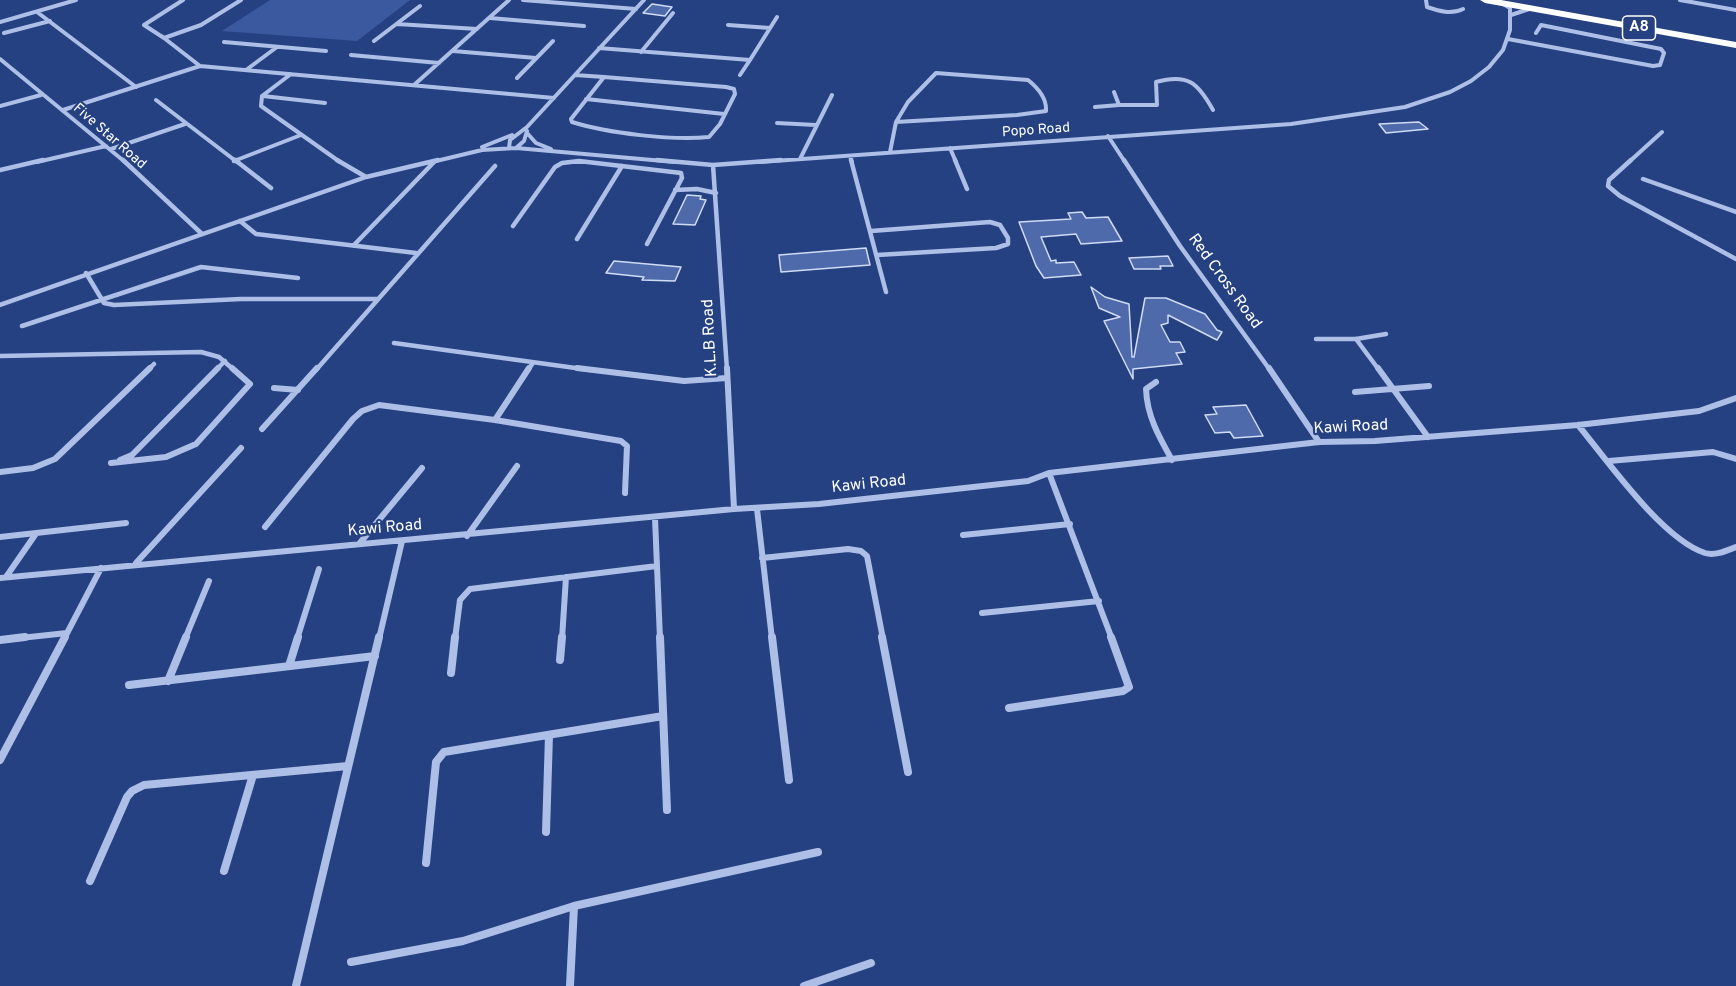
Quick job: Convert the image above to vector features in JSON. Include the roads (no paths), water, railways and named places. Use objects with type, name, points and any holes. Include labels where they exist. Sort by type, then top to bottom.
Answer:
[{"type":"highway","name":"A8","points":[[1485,0],[1541,5],[1735,40]]},
{"type":"highway","points":[[1501,0],[1735,40]]},
{"type":"highway","points":[[1517,0],[1735,40]]},
{"type":"street","points":[[0,22],[76,0]]},
{"type":"street","points":[[183,0],[144,25],[200,66]]},
{"type":"street","points":[[164,38],[201,25],[241,0]]},
{"type":"street","points":[[414,85],[509,0]]},
{"type":"street","points":[[523,0],[636,9]]},
{"type":"street","points":[[509,148],[510,140],[527,127],[644,0]]},
{"type":"street","points":[[1426,0],[1428,7],[1457,13],[1464,9]]},
{"type":"street","points":[[1485,0],[1508,7],[1511,15],[1541,5]]},
{"type":"street","points":[[1680,0],[1736,9]]},
{"type":"street","points":[[374,41],[420,6]]},
{"type":"street","points":[[37,12],[136,87]]},
{"type":"street","points":[[641,52],[673,13]]},
{"type":"street","name":"Popo Road","points":[[471,152],[516,148],[714,165],[1290,123],[1401,108],[1448,93],[1484,72],[1502,52],[1508,39],[1511,15]]},
{"type":"street","points":[[740,75],[777,17]]},
{"type":"street","points":[[490,18],[584,26]]},
{"type":"street","points":[[4,33],[50,21]]},
{"type":"street","points":[[397,24],[477,29]]},
{"type":"street","points":[[728,25],[770,28]]},
{"type":"street","points":[[1508,39],[1653,66],[1660,65],[1664,53],[1661,50],[1625,41],[1543,26],[1536,33]]},
{"type":"street","points":[[517,78],[553,41]]},
{"type":"street","points":[[224,42],[326,51]]},
{"type":"street","points":[[246,70],[278,47]]},
{"type":"street","points":[[599,48],[750,60]]},
{"type":"street","points":[[453,51],[536,58]]},
{"type":"street","points":[[351,55],[439,63]]},
{"type":"street","name":"Five Star Road","points":[[0,58],[87,133],[109,148],[202,234]]},
{"type":"street","points":[[63,110],[200,66],[554,98]]},
{"type":"street","points":[[890,152],[890,138],[894,122],[931,76],[944,72],[1028,80],[1039,89],[1047,107],[1046,111],[1017,115],[894,122]]},
{"type":"street","points":[[291,74],[262,96],[261,106],[366,177]]},
{"type":"street","points":[[575,75],[603,77],[730,88],[734,89],[735,94],[715,133],[710,137],[634,133],[572,122],[571,119],[603,77]]},
{"type":"street","points":[[1095,107],[1157,105],[1156,82],[1182,79],[1199,85],[1213,110]]},
{"type":"street","points":[[1114,92],[1119,105]]},
{"type":"street","points":[[0,106],[41,94]]},
{"type":"street","points":[[800,159],[832,94]]},
{"type":"street","points":[[262,96],[325,103]]},
{"type":"street","points":[[586,99],[724,114]]},
{"type":"street","points":[[156,100],[271,188]]},
{"type":"street","points":[[777,123],[816,125]]},
{"type":"street","points":[[0,170],[109,148],[185,124]]},
{"type":"street","points":[[516,148],[522,143],[527,127]]},
{"type":"street","points":[[1662,132],[1609,180],[1608,186],[1620,196],[1736,259]]},
{"type":"street","points":[[1,304],[366,177],[471,152],[518,133]]},
{"type":"street","points":[[527,133],[536,143],[561,153]]},
{"type":"street","points":[[234,161],[301,135]]},
{"type":"street","name":"Red Cross Road","points":[[1108,136],[1180,246],[1283,387],[1319,442]]},
{"type":"street","points":[[950,148],[967,189]]},
{"type":"street","points":[[850,156],[886,292]]},
{"type":"street","points":[[354,245],[436,160]]},
{"type":"street","points":[[513,226],[555,167],[571,161],[681,173],[682,178],[647,244]]},
{"type":"street","name":"K.L.B Road","points":[[714,165],[734,509]]},
{"type":"street","points":[[262,429],[495,166]]},
{"type":"street","points":[[577,239],[622,166]]},
{"type":"street","points":[[1643,179],[1736,212]]},
{"type":"street","points":[[675,190],[697,189],[716,193]]},
{"type":"street","points":[[240,221],[256,234],[416,253]]},
{"type":"street","points":[[871,231],[990,222],[999,225],[1008,241],[1008,244],[996,248],[877,255]]},
{"type":"street","points":[[22,326],[100,298],[201,267],[298,278]]},
{"type":"street","points":[[86,273],[104,303],[128,305],[253,299],[378,299]]},
{"type":"street","points":[[1316,339],[1356,339],[1386,334]]},
{"type":"street","points":[[1356,339],[1428,437]]},
{"type":"street","points":[[394,343],[684,381],[727,378]]},
{"type":"street","points":[[0,356],[196,351],[219,357],[225,361],[247,380],[250,384],[196,444],[177,456],[111,463],[132,455],[225,361]]},
{"type":"street","points":[[495,420],[533,363]]},
{"type":"street","points":[[0,472],[33,468],[55,459],[154,364]]},
{"type":"street","points":[[1156,382],[1146,389],[1146,408],[1172,460]]},
{"type":"street","points":[[1355,392],[1429,386]]},
{"type":"street","points":[[274,388],[298,390]]},
{"type":"street","name":"Kawi Road","points":[[3,577],[466,536],[734,509],[757,509],[1028,481],[1049,473],[1319,442],[1428,437],[1578,425],[1699,411],[1736,398]]},
{"type":"street","points":[[265,527],[362,411],[379,405],[495,420],[621,441],[627,446],[625,493]]},
{"type":"street","points":[[1578,425],[1646,504],[1684,543],[1706,554],[1721,553],[1736,547]]},
{"type":"street","points":[[136,564],[241,448]]},
{"type":"street","points":[[1609,461],[1713,452],[1736,459]]},
{"type":"street","points":[[466,536],[517,466]]},
{"type":"street","points":[[359,544],[422,468]]},
{"type":"street","points":[[1009,708],[1124,691],[1129,687],[1099,601],[1049,473]]},
{"type":"street","points":[[757,509],[789,780]]},
{"type":"street","points":[[655,518],[667,810]]},
{"type":"street","points":[[0,537],[35,535],[126,523]]},
{"type":"street","points":[[963,535],[1070,524]]},
{"type":"street","points":[[3,577],[35,535]]},
{"type":"street","points":[[296,986],[402,541]]},
{"type":"street","points":[[762,558],[848,549],[861,551],[867,556],[908,772]]},
{"type":"street","points":[[451,673],[460,600],[470,589],[657,566]]},
{"type":"street","points":[[0,759],[4,743],[101,568]]},
{"type":"street","points":[[289,666],[319,569]]},
{"type":"street","points":[[560,660],[566,577]]},
{"type":"street","points":[[168,681],[209,581]]},
{"type":"street","points":[[982,613],[1099,601]]},
{"type":"street","points":[[0,640],[67,633]]},
{"type":"street","points":[[129,685],[375,656]]},
{"type":"street","points":[[426,863],[436,762],[440,755],[458,748],[663,716]]},
{"type":"street","points":[[546,832],[549,735]]},
{"type":"street","points":[[90,881],[122,806],[132,791],[144,785],[348,766]]},
{"type":"street","points":[[224,871],[253,775]]},
{"type":"street","points":[[351,962],[463,941],[574,906],[818,852]]},
{"type":"street","points":[[570,986],[574,906]]},
{"type":"street","points":[[804,986],[871,963]]}]
